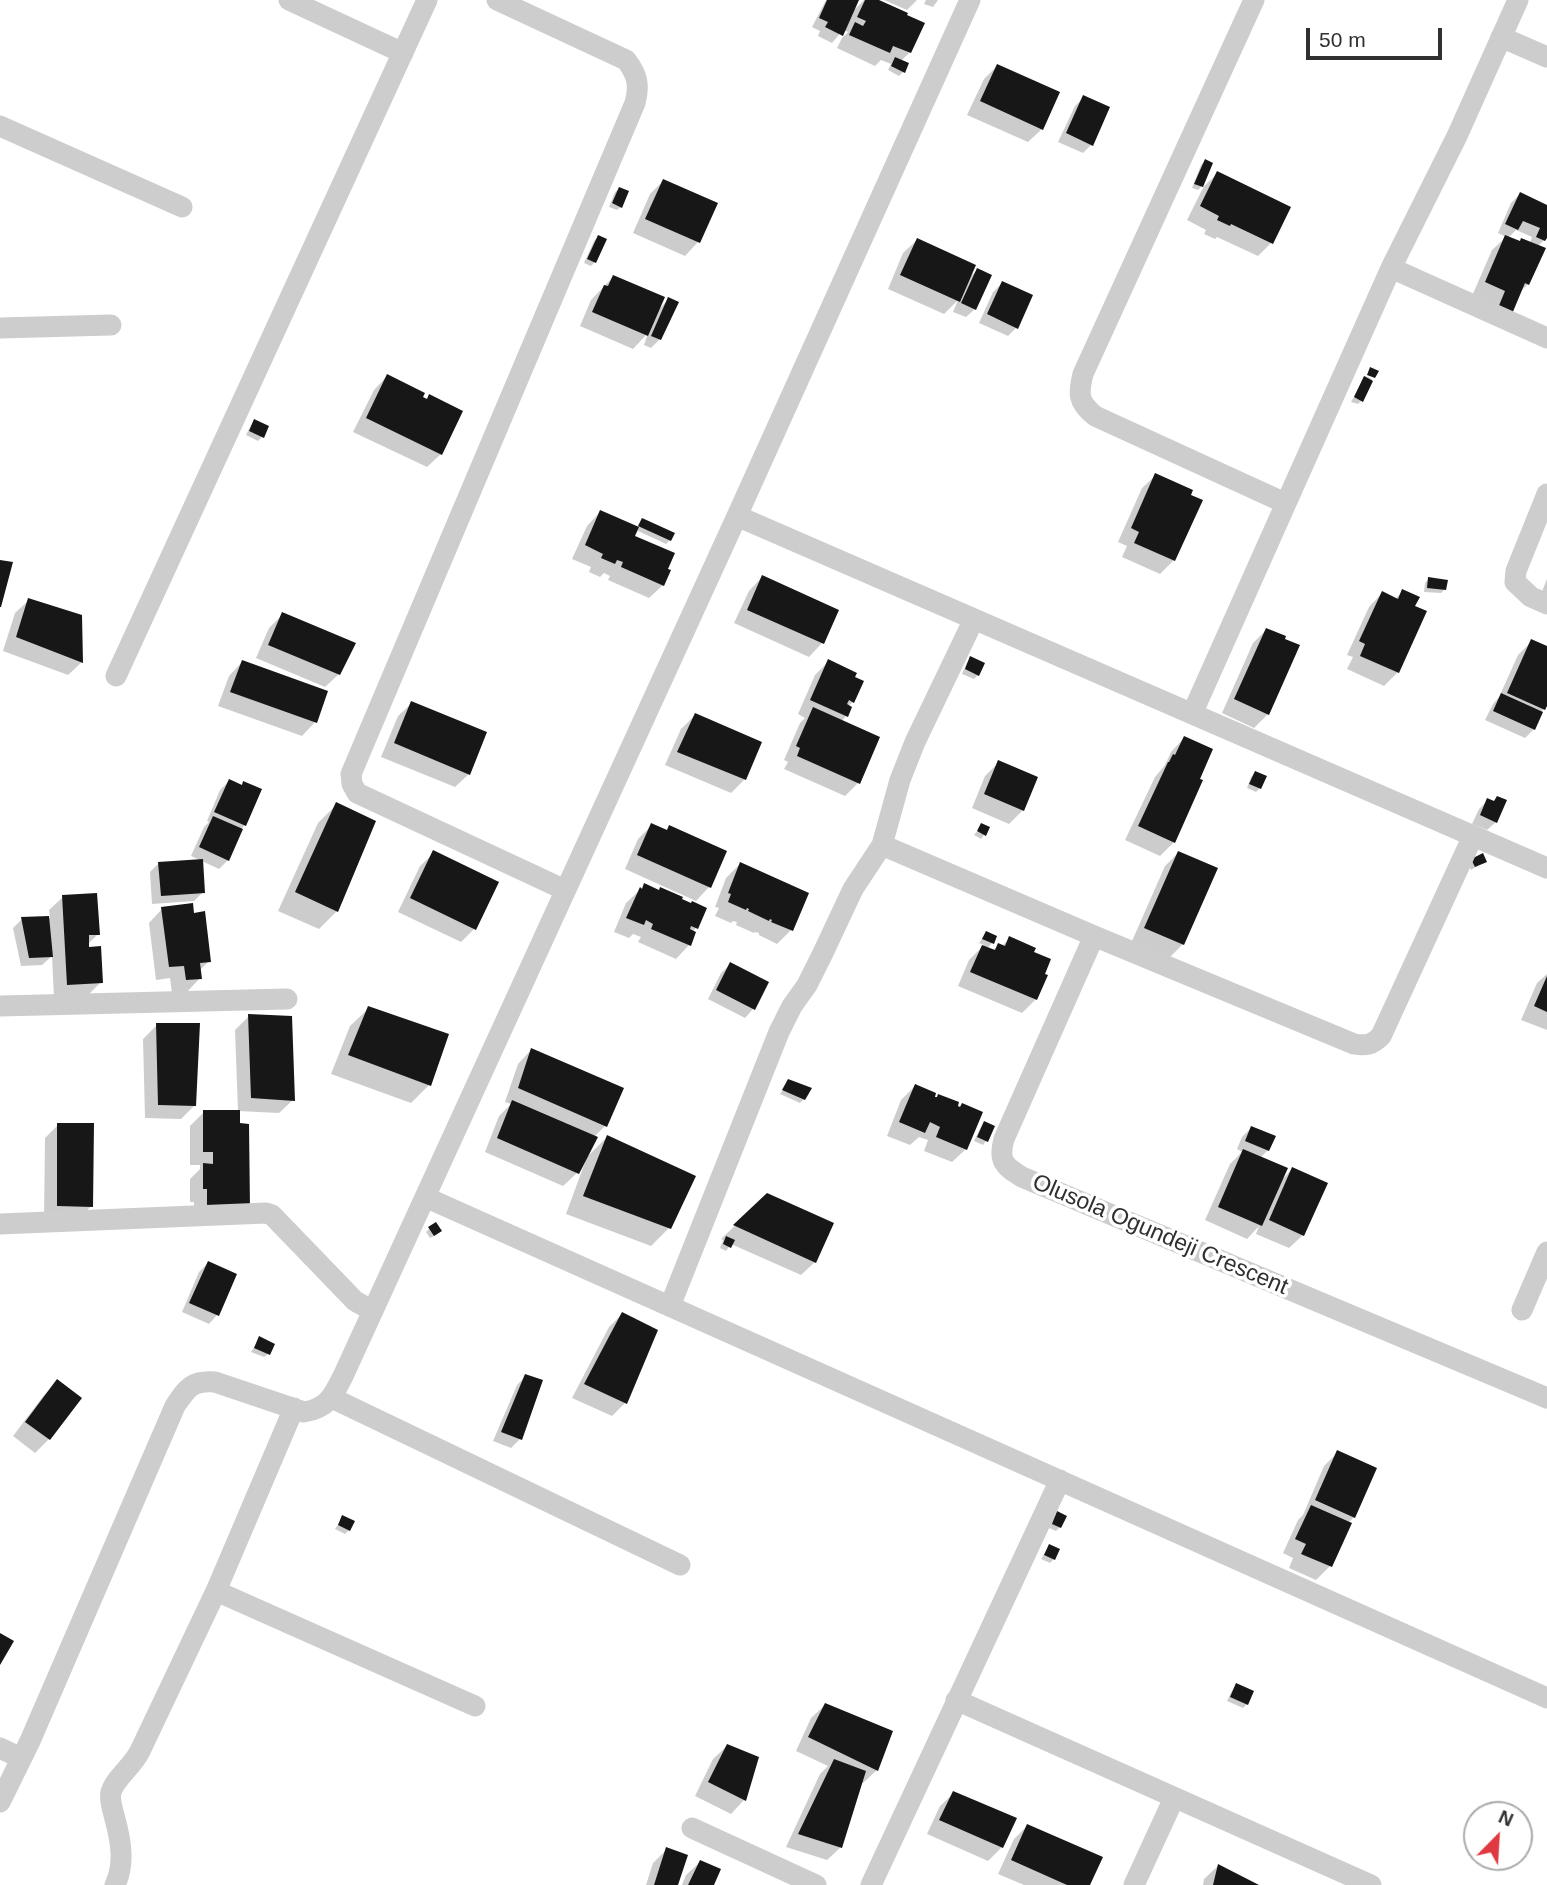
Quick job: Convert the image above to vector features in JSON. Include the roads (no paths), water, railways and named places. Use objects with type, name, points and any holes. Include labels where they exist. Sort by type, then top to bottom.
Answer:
[{"type":"street","points":[[289,0],[403,53]]},
{"type":"street","points":[[116,676],[427,0]]},
{"type":"street","points":[[497,0],[626,60],[638,80],[638,92],[546,318],[412,625],[351,774],[357,793],[565,890]]},
{"type":"street","points":[[0,1802],[175,1406],[184,1393],[192,1384],[215,1382],[304,1412],[327,1404],[332,1398],[737,516],[970,0]]},
{"type":"street","points":[[1254,0],[1083,374],[1080,396],[1085,408],[1095,416],[1285,503]]},
{"type":"street","points":[[1192,714],[1391,268],[1457,135],[1518,0]]},
{"type":"street","points":[[1501,37],[1547,57]]},
{"type":"street","points":[[0,126],[182,206]]},
{"type":"street","points":[[1391,268],[1547,338]]},
{"type":"street","points":[[0,328],[111,325]]},
{"type":"street","points":[[1547,494],[1516,571],[1515,582],[1531,597],[1547,604]]},
{"type":"street","points":[[737,516],[1547,868]]},
{"type":"street","points":[[670,1307],[779,1032],[812,975],[853,889],[882,845],[900,780],[915,742],[974,619]]},
{"type":"street","points":[[882,845],[1094,936],[1354,1044],[1365,1046],[1374,1043],[1381,1036],[1473,836]]},
{"type":"street","name":"Olusola Ogundeji Crescent","points":[[1094,936],[1004,1139],[1002,1159],[1006,1167],[1021,1177],[1547,1398]]},
{"type":"street","points":[[0,1006],[287,999]]},
{"type":"street","points":[[425,1197],[1547,1698]]},
{"type":"street","points":[[0,1224],[266,1213],[272,1215],[355,1301],[373,1311]]},
{"type":"street","points":[[1522,1310],[1547,1252]]},
{"type":"street","points":[[332,1398],[680,1565]]},
{"type":"street","points":[[115,1885],[121,1864],[120,1838],[110,1794],[115,1783],[135,1761],[216,1591],[294,1408]]},
{"type":"street","points":[[871,1885],[1060,1480]]},
{"type":"street","points":[[216,1591],[475,1706]]},
{"type":"street","points":[[956,1700],[1371,1885]]},
{"type":"street","points":[[0,1748],[21,1758]]},
{"type":"street","points":[[1134,1885],[1174,1798]]},
{"type":"street","points":[[692,1828],[816,1885]]}]
